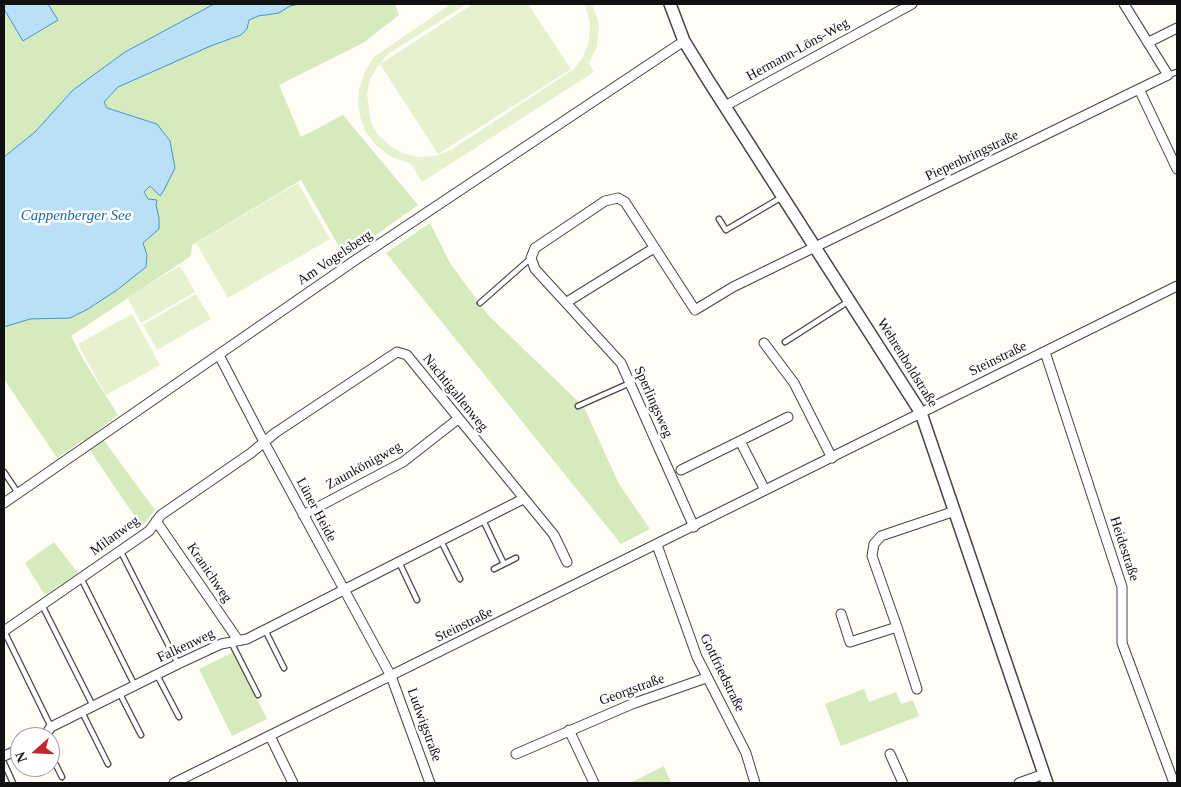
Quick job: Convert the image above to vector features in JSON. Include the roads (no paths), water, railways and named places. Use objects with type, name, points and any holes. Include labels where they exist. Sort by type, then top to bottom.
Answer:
[{"type":"street","name":"Wehrenboldstraße","points":[[670,4],[684,41],[921,413],[1046,779],[1019,783]]},
{"type":"street","name":"Hermann-Löns-Weg","points":[[725,106],[912,4]]},
{"type":"street","points":[[1124,4],[1173,74]]},
{"type":"street","points":[[1149,42],[1177,28]]},
{"type":"street","name":"Am Vogelsberg","points":[[4,503],[354,261],[684,41]]},
{"type":"street","name":"Piepenbringstraße","points":[[816,247],[1173,74]]},
{"type":"street","points":[[1139,89],[1177,169]]},
{"type":"street","points":[[531,258],[535,248],[605,201],[614,198],[625,202],[696,310],[733,287],[816,247]]},
{"type":"street","points":[[567,302],[654,248]]},
{"type":"street","name":"Sperlingsweg","points":[[531,258],[535,269],[617,356],[694,527]]},
{"type":"street","name":"Steinstraße","points":[[174,783],[1177,286]]},
{"type":"street","points":[[764,343],[794,383],[832,458]]},
{"type":"street","name":"Nachtigallenweg","points":[[264,442],[397,352],[407,355],[554,535],[567,562]]},
{"type":"street","name":"Heidestraße","points":[[1045,352],[1122,587],[1122,643],[1174,772],[1174,783]]},
{"type":"street","name":"Lüner Heide","points":[[219,355],[303,515],[391,676]]},
{"type":"street","points":[[681,470],[788,417]]},
{"type":"street","name":"Zaunkönigweg","points":[[303,515],[403,462],[458,419]]},
{"type":"street","points":[[740,441],[765,490]]},
{"type":"street","name":"Milanweg","points":[[4,631],[149,531],[161,515],[264,442]]},
{"type":"street","name":"Falkenweg","points":[[51,727],[221,644],[247,639],[523,499]]},
{"type":"street","points":[[917,689],[872,556],[874,544],[881,536],[955,511]]},
{"type":"street","name":"Kranichweg","points":[[156,521],[235,641]]},
{"type":"street","name":"Gottfriedstraße","points":[[657,545],[706,678],[746,752],[755,783]]},
{"type":"street","points":[[841,614],[850,642],[896,627]]},
{"type":"street","name":"Ludwigstraße","points":[[391,676],[430,783]]},
{"type":"street","name":"Georgstraße","points":[[516,754],[632,704],[706,678]]},
{"type":"street","points":[[569,730],[594,783]]},
{"type":"street","points":[[270,736],[293,783]]},
{"type":"street","points":[[890,754],[903,783]]},
{"type":"lane","points":[[719,219],[726,230],[783,196]]},
{"type":"lane","points":[[480,303],[531,258]]},
{"type":"lane","points":[[785,342],[850,300]]},
{"type":"lane","points":[[578,406],[630,383]]},
{"type":"lane","points":[[4,472],[18,493]]},
{"type":"lane","points":[[483,520],[504,564]]},
{"type":"lane","points":[[441,541],[460,580]]},
{"type":"lane","points":[[120,550],[178,664]]},
{"type":"lane","points":[[494,569],[516,558]]},
{"type":"lane","points":[[399,562],[417,600]]},
{"type":"lane","points":[[81,577],[135,686]]},
{"type":"lane","points":[[42,604],[93,706]]},
{"type":"lane","points":[[265,630],[284,668]]},
{"type":"lane","points":[[4,631],[51,727]]},
{"type":"lane","points":[[235,641],[258,695]]},
{"type":"lane","points":[[157,675],[179,717]]},
{"type":"lane","points":[[120,694],[141,735]]},
{"type":"lane","points":[[82,712],[108,764]]},
{"type":"lane","points":[[4,763],[13,783]]},
{"type":"lane","points":[[60,773],[62,777]]},
{"type":"water","points":[[4,4],[48,4],[58,20],[23,41],[4,9]]},
{"type":"water","name":"Cappenberger See","points":[[214,4],[299,4],[290,6],[279,13],[258,16],[249,20],[247,29],[241,35],[213,45],[118,87],[104,102],[107,108],[157,124],[170,141],[175,168],[164,190],[160,196],[150,186],[144,192],[148,199],[157,200],[156,205],[159,218],[159,229],[143,243],[147,255],[146,267],[117,290],[70,318],[30,319],[4,327],[4,157],[35,132],[73,90],[125,52]]}]
